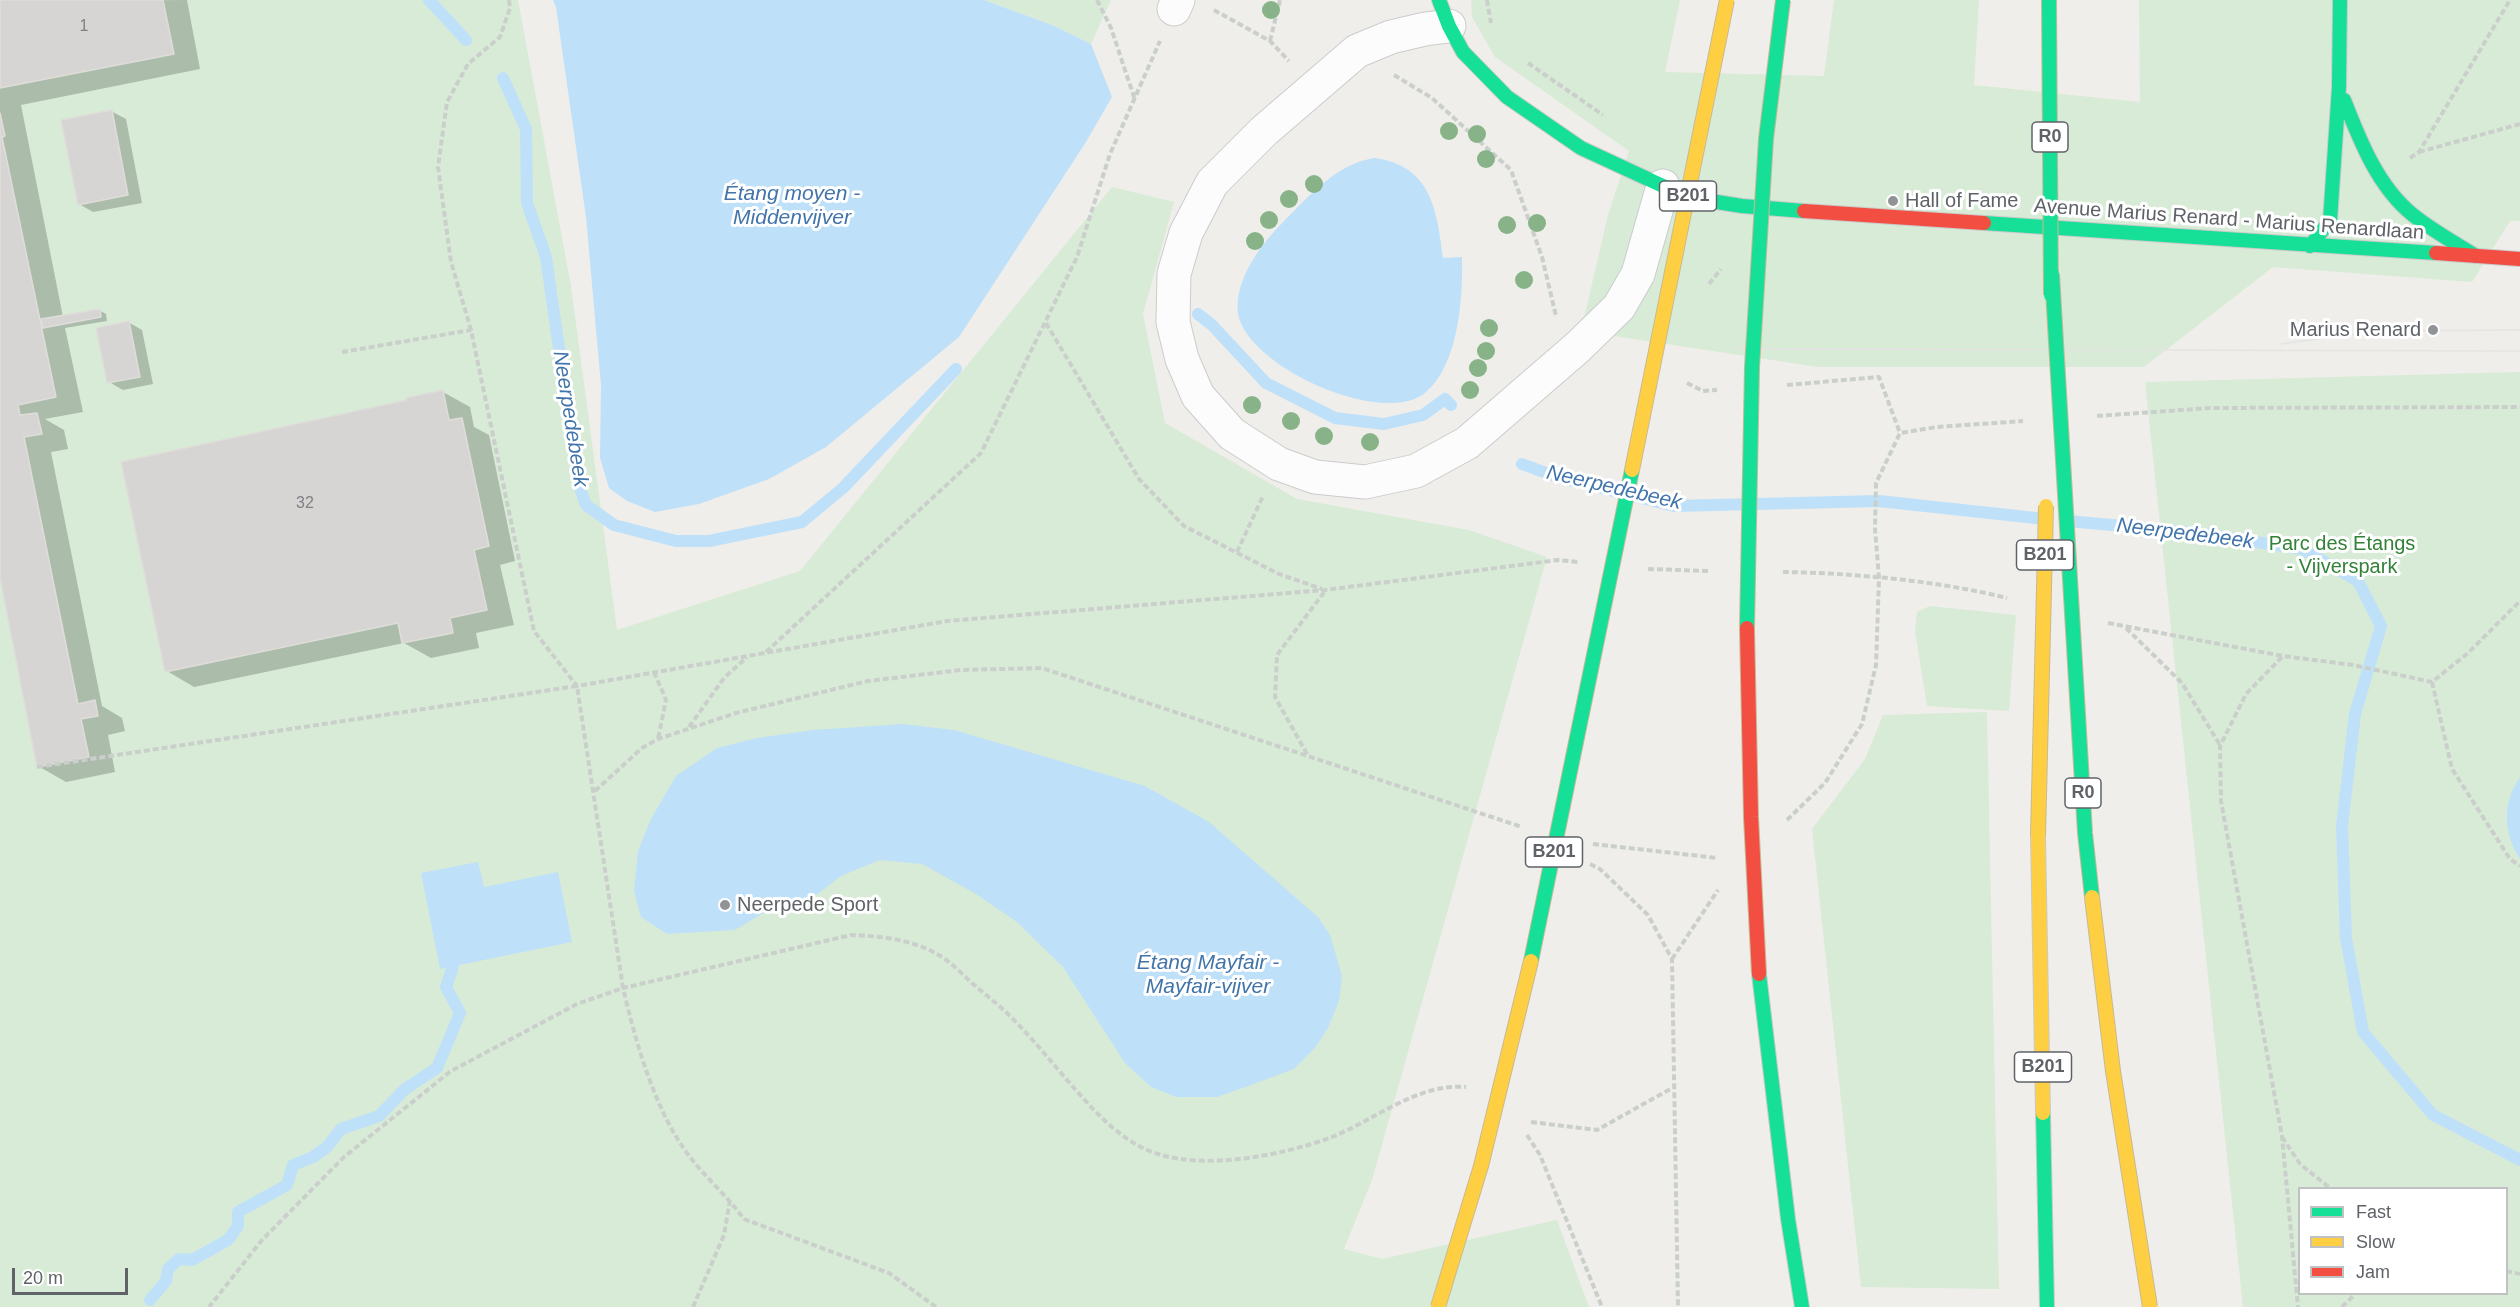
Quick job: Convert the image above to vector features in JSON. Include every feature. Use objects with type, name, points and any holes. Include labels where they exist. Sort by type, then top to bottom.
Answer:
[{"type":"main road","name":"B201","points":[[1438,1307],[1465,1228],[1516,1032],[1649,392],[1727,0]]},
{"type":"main road","points":[[1783,0],[1765,151],[1752,368],[1746,598],[1751,817],[1759,974],[1788,1219],[1802,1307]]},
{"type":"main road","name":"R0","points":[[2049,0],[2052,274],[2085,833],[2114,1071],[2150,1307]]},
{"type":"main road","points":[[2310,246],[2330,221],[2339,87],[2340,0]]},
{"type":"main road","name":"Avenue Marius Renard - Marius Renardlaan","points":[[1444,13],[1463,52],[1507,97],[1581,148],[1663,186],[1698,199],[1742,207],[2520,259]]},
{"type":"main road","points":[[2339,87],[2359,141],[2382,178],[2406,209],[2476,256]]},
{"type":"main road","points":[[2048,442],[2052,274]]},
{"type":"main road","name":"B201","points":[[2047,489],[2038,836],[2047,1307]]},
{"type":"street","points":[[1444,13],[1425,29],[1391,37],[1357,51],[1264,131],[1212,183],[1186,233],[1174,274],[1173,322],[1182,359],[1198,396],[1232,434],[1279,464],[1315,477],[1365,482],[1416,471],[1467,444],[1578,347],[1619,307],[1638,274],[1663,186]]},
{"type":"path","points":[[509,0],[510,8],[500,37],[468,64],[447,102],[438,167],[451,262],[471,330],[534,631],[577,686],[595,791],[623,988],[644,1063],[659,1103],[688,1155],[730,1200],[744,1219],[889,1273],[936,1307]]},
{"type":"path","points":[[1097,0],[1111,28],[1135,101]]},
{"type":"path","points":[[1270,41],[1280,0]]},
{"type":"path","points":[[1487,0],[1491,25]]},
{"type":"path","points":[[2419,152],[2510,0]]},
{"type":"path","points":[[766,652],[981,453],[1077,257],[1110,154],[1185,5],[1270,41],[1315,87]]},
{"type":"path","points":[[1357,51],[1432,98],[1511,170],[1542,257],[1555,314],[1578,347]]},
{"type":"path","points":[[1528,62],[1612,121]]},
{"type":"path","points":[[2382,178],[2419,152],[2520,124]]},
{"type":"path","points":[[1046,323],[1139,479],[1184,526],[1279,574],[1325,590]]},
{"type":"path","points":[[342,352],[471,330]]},
{"type":"path","points":[[2096,416],[2210,408],[2520,407]]},
{"type":"path","points":[[1780,828],[1825,783],[1862,724],[1876,665],[1879,579],[1875,529],[1876,483],[1900,433],[1937,427],[2027,420]]},
{"type":"path","points":[[1237,552],[1279,464]]},
{"type":"path","points":[[37,767],[577,686],[947,621],[1325,590],[1558,560],[1580,562]]},
{"type":"path","points":[[1647,569],[1717,571]]},
{"type":"path","points":[[1777,572],[1879,579],[1977,591],[2012,599]]},
{"type":"path","points":[[1308,754],[1275,697],[1277,655],[1325,590]]},
{"type":"path","points":[[2103,622],[2283,656],[2353,665],[2432,682],[2467,654],[2520,601]]},
{"type":"path","points":[[2126,628],[2182,683],[2220,746]]},
{"type":"path","points":[[689,728],[724,678],[749,655]]},
{"type":"path","points":[[2283,656],[2246,694],[2220,746],[2222,801],[2282,1136],[2298,1307]]},
{"type":"path","points":[[595,791],[642,748],[658,739],[736,713],[868,681],[961,670],[1042,668],[1308,754],[1524,830]]},
{"type":"path","points":[[654,672],[666,700],[658,739]]},
{"type":"path","points":[[2432,682],[2452,769],[2510,859],[2520,866]]},
{"type":"path","points":[[1587,842],[1713,859],[1723,856]]},
{"type":"path","points":[[1590,864],[1600,869],[1648,915],[1672,959],[1678,1307]]},
{"type":"path","points":[[209,1307],[262,1240],[344,1157],[451,1071],[577,1004],[623,988],[851,935],[880,936],[915,945],[942,957],[1011,1017],[1102,1119],[1131,1142],[1157,1154],[1183,1161],[1211,1162],[1294,1148],[1332,1137],[1420,1094],[1451,1086],[1472,1088]]},
{"type":"path","points":[[1529,1122],[1597,1130],[1674,1087]]},
{"type":"path","points":[[1523,1129],[1540,1155],[1602,1307]]},
{"type":"path","points":[[2282,1136],[2300,1164],[2329,1187]]},
{"type":"path","points":[[693,1307],[724,1235],[730,1200]]},
{"type":"path","points":[[2342,1307],[2353,1295]]},
{"type":"green space","name":"Neerpede Sport","points":[[0,0],[518,0],[571,286],[617,630],[800,571],[1112,187],[1174,202],[1143,314],[1165,423],[1297,499],[1469,530],[1547,557],[1372,1180],[1344,1249],[1382,1259],[1557,1220],[1589,1307],[0,1307]]},
{"type":"green space","points":[[984,0],[1111,0],[1091,44],[1052,25]]},
{"type":"green space","points":[[1471,0],[1680,0],[1665,72],[1824,76],[1834,0],[1979,0],[1974,85],[2140,102],[2139,0],[2520,0],[2520,221],[2510,221],[2472,282],[2273,267],[2144,367],[1818,367],[1581,331],[1608,215],[1629,151],[1495,57],[1472,17]]},
{"type":"green space","name":"Parc des Étangs - Vijverspark","points":[[2520,372],[2520,1307],[2243,1307],[2145,382]]},
{"type":"green space","points":[[1930,606],[2016,615],[2009,711],[1927,706],[1915,631],[1917,612]]},
{"type":"green space","points":[[1987,712],[1999,1289],[1861,1287],[1812,829],[1865,759],[1883,715]]},
{"type":"water","name":"Étang moyen - Middenvijver","points":[[553,0],[984,0],[1052,25],[1091,44],[1112,97],[1086,142],[959,337],[826,447],[769,479],[699,504],[655,512],[627,501],[609,488],[600,458],[601,385],[586,217],[556,7]]},
{"type":"water","points":[[1374,158],[1393,162],[1408,170],[1419,180],[1434,207],[1443,258],[1462,257],[1457,330],[1445,366],[1425,393],[1405,402],[1378,403],[1348,397],[1318,386],[1289,370],[1264,352],[1246,333],[1238,313],[1238,300],[1245,274],[1277,228],[1315,190],[1336,173],[1361,161]]},
{"type":"water","name":"Étang Mayfair - Mayfair-vijver","points":[[903,724],[954,730],[1145,786],[1209,822],[1318,917],[1330,935],[1342,976],[1339,1001],[1328,1028],[1315,1048],[1294,1069],[1217,1097],[1176,1097],[1151,1087],[1125,1063],[1063,967],[1017,922],[976,894],[922,864],[880,860],[841,876],[811,899],[765,912],[735,930],[667,934],[641,917],[634,891],[638,851],[651,819],[676,776],[717,748],[757,738],[813,730]]},
{"type":"water","points":[[2520,777],[2520,859],[2510,839],[2507,818],[2510,797]]},
{"type":"water","points":[[478,862],[484,887],[558,872],[572,942],[440,969],[421,873]]},
{"type":"building","points":[[0,0],[163,0],[174,54],[0,88]]},
{"type":"building","points":[[112,110],[128,195],[78,205],[61,120]]},
{"type":"building","points":[[0,113],[5,136],[0,138]]},
{"type":"building","points":[[2,137],[56,397],[18,405],[20,415],[37,413],[42,434],[24,437],[78,704],[95,700],[98,716],[81,719],[89,757],[37,767],[0,578],[0,138]]},
{"type":"building","points":[[100,309],[101,317],[43,328],[41,319]]},
{"type":"building","points":[[129,321],[140,377],[107,383],[96,328]]},
{"type":"building","points":[[443,390],[449,420],[462,418],[489,546],[474,550],[487,610],[450,618],[453,633],[402,643],[398,623],[165,672],[121,462],[407,400],[406,398]]},
{"type":"waterway","name":"Neerpedebeek","points":[[429,0],[466,40]]},
{"type":"waterway","name":"Neerpedebeek","points":[[503,78],[526,129],[527,203],[546,257],[578,483],[586,505],[614,525],[676,541],[709,541],[802,522],[843,488],[956,369]]},
{"type":"waterway","name":"Neerpedebeek","points":[[1198,314],[1212,325],[1266,383],[1335,418],[1384,424],[1423,415],[1445,399],[1451,405]]},
{"type":"waterway","name":"Neerpedebeek","points":[[1522,464],[1557,477],[1674,506],[1879,501],[2045,519]]},
{"type":"waterway","name":"Neerpedebeek","points":[[2068,521],[2198,533],[2302,549],[2358,581],[2381,626],[2355,714],[2342,826],[2346,938],[2363,1032],[2433,1115],[2520,1160]]},
{"type":"waterway","points":[[150,1300],[166,1281],[168,1269],[179,1259],[192,1260],[228,1240],[238,1226],[238,1212],[287,1185],[293,1165],[313,1157],[327,1147],[341,1129],[379,1116],[405,1089],[437,1068],[460,1013],[446,987],[453,966]]},
{"type":"tram line","points":[[2281,344],[2377,331],[2520,330]]},
{"type":"tram line","points":[[1736,349],[2520,351]]},
{"type":"traffic: fast","points":[[1439,0],[1449,26],[1463,52],[1507,97],[1581,148],[1663,186],[1698,199],[1742,206],[1804,211]]},
{"type":"traffic: fast","points":[[1747,628],[1752,367],[1766,139],[1783,0]]},
{"type":"traffic: fast","points":[[2049,0],[2051,295]]},
{"type":"traffic: fast","points":[[2310,246],[2330,221],[2339,87],[2340,0]]},
{"type":"traffic: fast","points":[[2344,100],[2371,162],[2390,191],[2413,215],[2476,256]]},
{"type":"traffic: fast","points":[[1984,223],[2436,253]]},
{"type":"traffic: fast","points":[[2052,274],[2085,833],[2092,897]]},
{"type":"traffic: fast","points":[[1531,961],[1632,470]]},
{"type":"traffic: fast","points":[[1759,974],[1788,1219],[1802,1307]]},
{"type":"traffic: fast","points":[[2043,1113],[2047,1307]]},
{"type":"traffic: slow","points":[[1632,470],[1727,0]]},
{"type":"traffic: slow","points":[[2038,836],[2046,506]]},
{"type":"traffic: slow","points":[[2038,836],[2043,1113]]},
{"type":"traffic: slow","points":[[2092,897],[2113,1071],[2150,1307]]},
{"type":"traffic: slow","points":[[1438,1307],[1481,1166],[1531,961]]},
{"type":"traffic: jam","points":[[1804,211],[1984,223]]},
{"type":"traffic: jam","points":[[2436,253],[2520,259]]},
{"type":"traffic: jam","points":[[1747,628],[1751,817],[1759,974]]},
{"type":"place","name":"Hall of Fame","points":[[1893,201]]},
{"type":"place","name":"Marius Renard","points":[[2433,330]]},
{"type":"place","name":"Neerpede Sport","points":[[725,905]]}]
